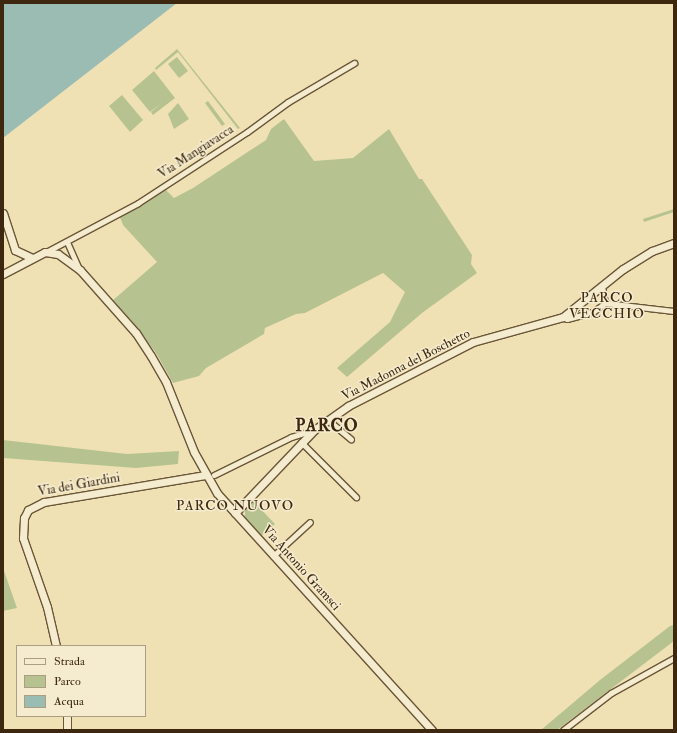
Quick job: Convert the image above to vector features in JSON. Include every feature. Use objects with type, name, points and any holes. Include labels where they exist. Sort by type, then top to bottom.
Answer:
[{"type":"main road","points":[[3,213],[14,250],[32,258]]},
{"type":"main road","name":"Via Madonna del Boschetto","points":[[235,514],[301,442],[328,420],[371,394],[464,346],[563,318],[640,257],[674,243]]},
{"type":"main road","points":[[3,274],[45,252]]},
{"type":"main road","name":"Via Antonio Gramsci","points":[[45,252],[58,254],[80,270],[136,333],[166,382],[205,475],[235,514],[432,730]]},
{"type":"main road","name":"Via dei Giardini","points":[[56,645],[47,607],[23,538],[24,518],[28,510],[44,502],[205,475]]},
{"type":"main road","points":[[67,717],[67,730]]},
{"type":"street","name":"Via Mangiavacca","points":[[45,252],[67,242],[138,203],[247,132],[288,102],[354,63]]},
{"type":"street","name":"Via Antonio Gramsci","points":[[67,242],[80,270]]},
{"type":"street","points":[[602,286],[605,303]]},
{"type":"street","points":[[563,318],[567,319],[593,312],[605,303],[674,311]]},
{"type":"street","points":[[328,420],[351,440]]},
{"type":"street","points":[[214,475],[291,437],[314,430]]},
{"type":"street","points":[[301,442],[356,497]]},
{"type":"street","points":[[273,556],[310,522]]},
{"type":"street","points":[[563,730],[611,693],[674,658]]},
{"type":"green space","points":[[177,49],[240,128],[238,129],[178,52],[156,70],[155,68]]},
{"type":"green space","points":[[177,57],[188,71],[179,78],[168,64]]},
{"type":"green space","points":[[154,71],[175,98],[153,115],[151,112],[161,103],[150,112],[132,90]]},
{"type":"green space","points":[[122,95],[143,120],[130,132],[109,106]]},
{"type":"green space","points":[[208,101],[225,124],[222,126],[205,103]]},
{"type":"green space","points":[[178,103],[189,119],[174,129],[168,114]]},
{"type":"green space","points":[[284,119],[314,161],[353,158],[389,129],[419,179],[422,179],[472,255],[471,264],[477,273],[422,313],[347,377],[337,368],[390,322],[405,292],[383,273],[305,313],[296,314],[265,328],[264,334],[206,368],[199,376],[173,383],[156,353],[130,319],[112,301],[157,262],[123,225],[120,217],[165,189],[174,198],[193,188],[266,140],[271,129]]},
{"type":"green space","points":[[674,209],[674,212],[644,222],[643,219]]},
{"type":"green space","points":[[3,440],[127,454],[179,451],[178,464],[136,468],[3,458]]},
{"type":"green space","points":[[252,500],[275,524],[261,536],[245,520],[245,511]]},
{"type":"green space","points":[[3,568],[17,608],[3,611]]},
{"type":"green space","points":[[674,625],[674,641],[557,730],[541,730],[600,680],[670,626]]},
{"type":"water","points":[[3,3],[177,3],[3,138]]},
{"type":"district","name":"PARCO VECCHIO","points":[[607,306]]},
{"type":"district","name":"PARCO","points":[[327,426]]},
{"type":"district","name":"PARCO NUOVO","points":[[235,506]]}]
